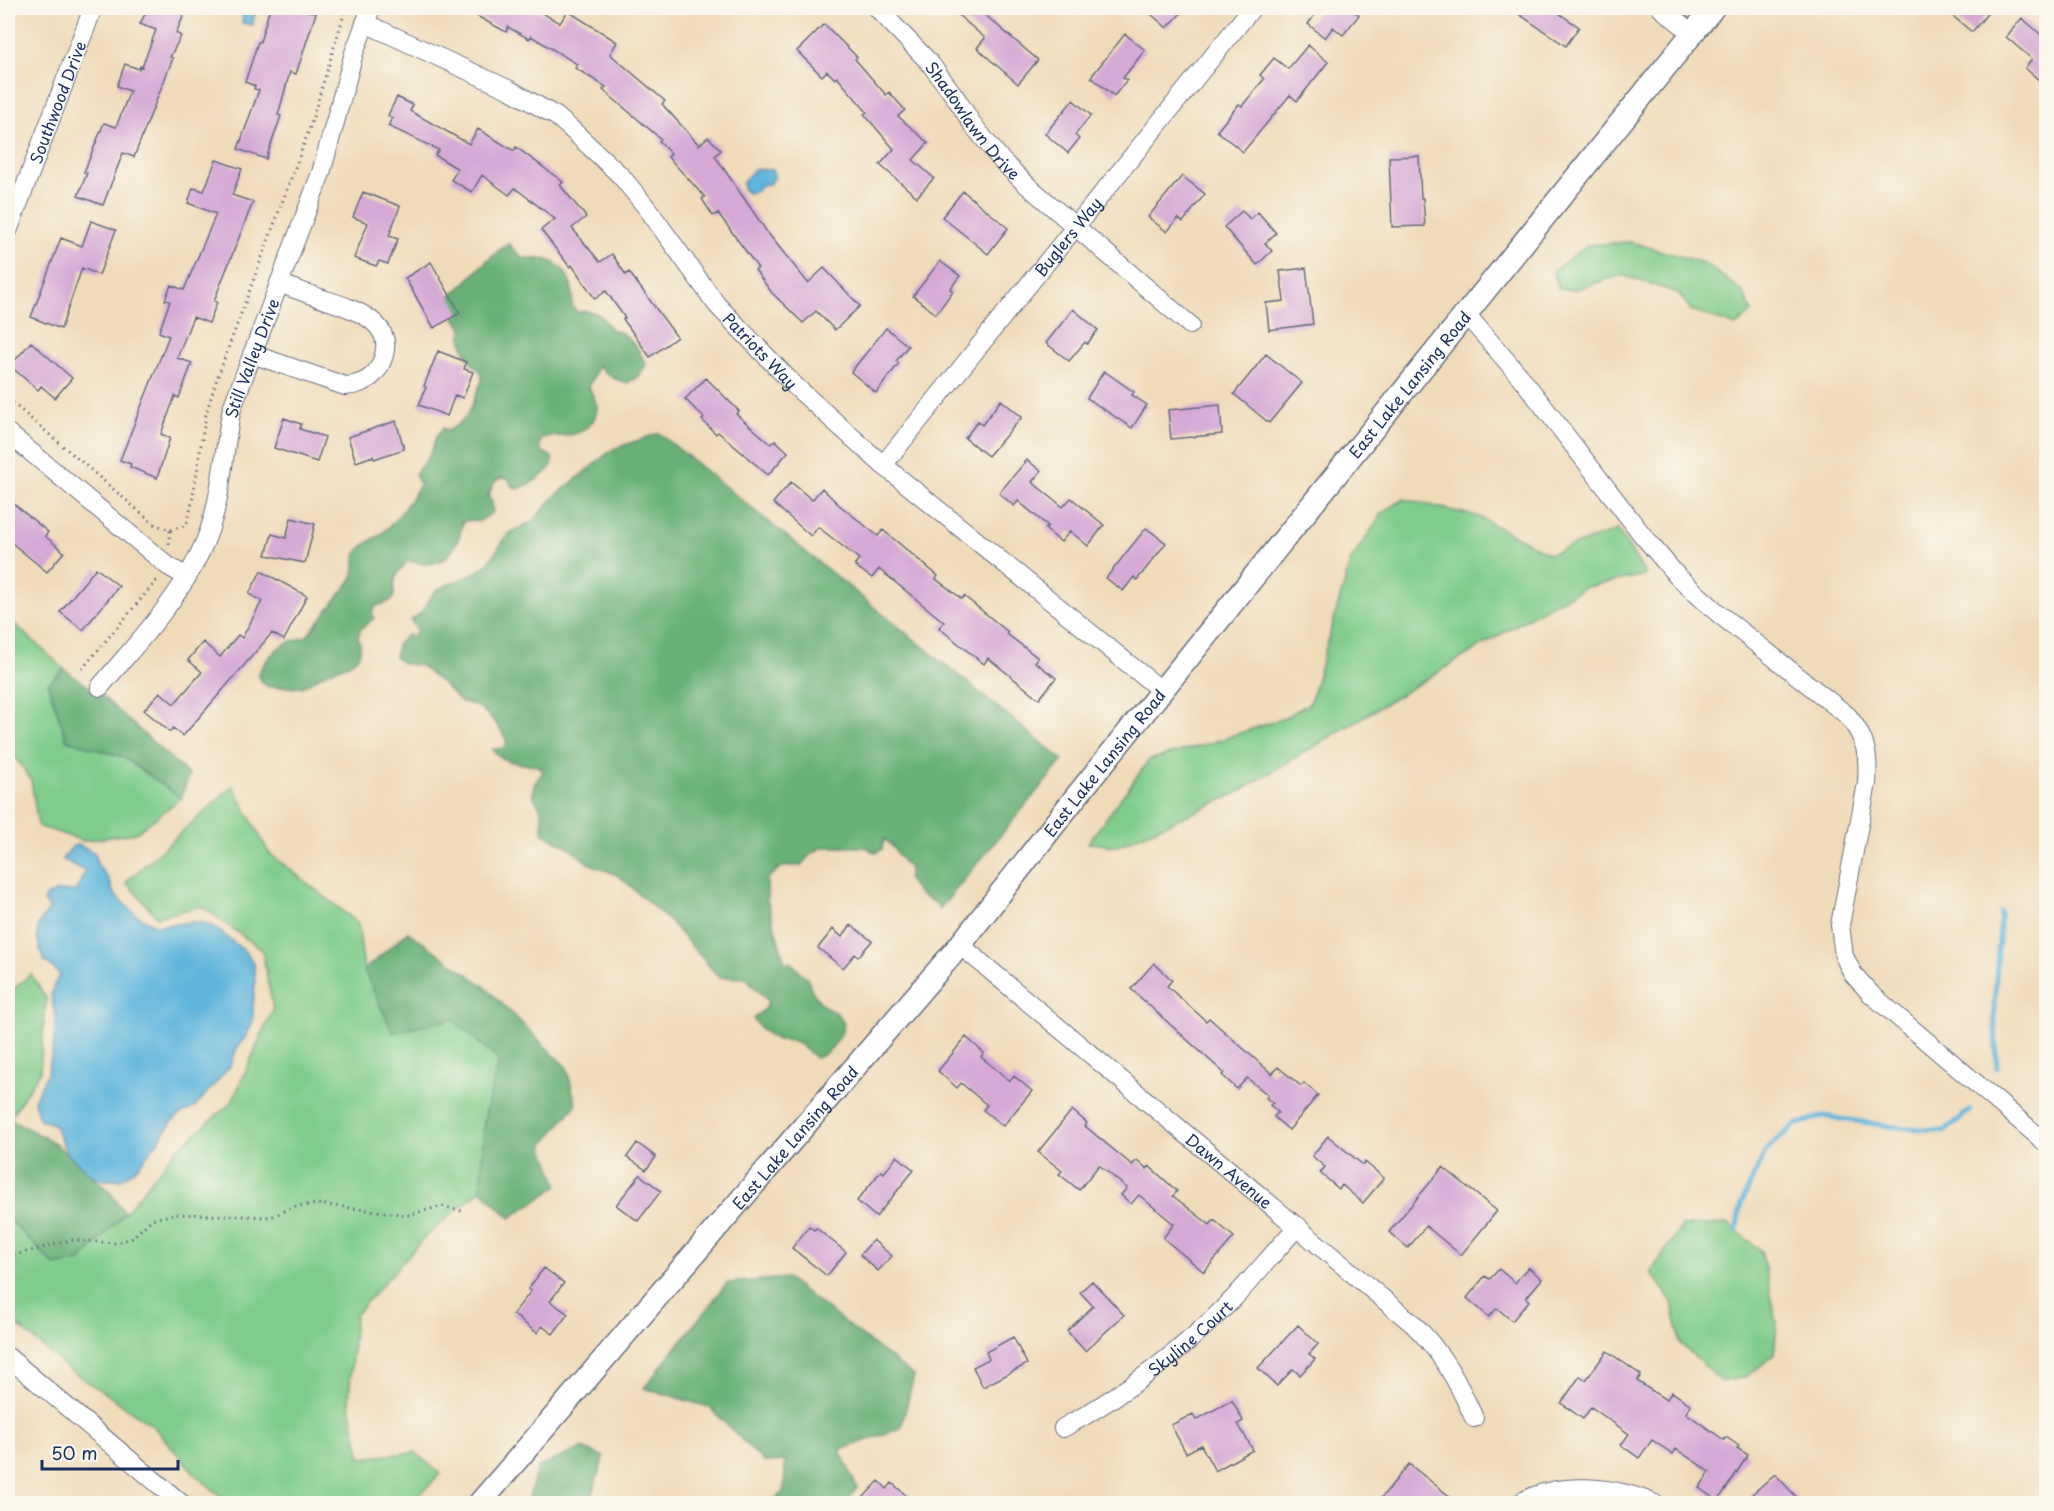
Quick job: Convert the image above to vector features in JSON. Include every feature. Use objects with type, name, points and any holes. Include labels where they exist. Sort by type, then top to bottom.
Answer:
[{"type":"main road","name":"East Lake Lansing Road","points":[[479,1503],[960,945],[1713,8]]},
{"type":"street","name":"Southwood Drive","points":[[8,231],[93,8]]},
{"type":"street","name":"Shadowlawn Drive","points":[[878,8],[929,62],[973,125],[1002,161],[1190,325]]},
{"type":"street","name":"Buglers Way","points":[[883,465],[1252,8]]},
{"type":"street","points":[[1660,8],[1692,33]]},
{"type":"street","name":"Still Valley Drive","points":[[100,687],[171,601],[187,577],[211,526],[219,495],[231,411],[321,173],[354,54],[368,15]]},
{"type":"street","name":"Patriots Way","points":[[368,15],[556,116],[621,176],[717,304],[795,386],[883,465],[1162,691]]},
{"type":"street","points":[[252,354],[345,386],[353,386],[366,381],[377,372],[383,360],[384,341],[375,322],[362,313],[345,306],[279,283]]},
{"type":"street","points":[[1466,314],[1523,380],[1644,537],[1678,577],[1719,614],[1848,716],[1861,732],[1868,760],[1867,783],[1840,925],[1844,956],[1853,974],[1871,994],[2046,1143]]},
{"type":"street","points":[[8,433],[168,566],[187,577]]},
{"type":"street","name":"Dawn Avenue","points":[[960,945],[1298,1226],[1429,1340],[1457,1380],[1474,1418]]},
{"type":"street","name":"Skyline Court","points":[[1063,1428],[1098,1409],[1179,1348],[1232,1299],[1298,1226]]},
{"type":"street","points":[[8,1357],[182,1503]]},
{"type":"street","points":[[1520,1502],[1559,1489],[1580,1489],[1622,1492],[1655,1503]]},
{"type":"path","points":[[8,399],[154,525],[170,531],[187,522],[206,414],[215,384],[309,130],[346,8]]},
{"type":"path","points":[[82,669],[168,566],[170,531]]},
{"type":"path","points":[[8,1257],[70,1240],[114,1243],[132,1238],[152,1219],[175,1214],[271,1217],[296,1206],[318,1204],[408,1215],[442,1206],[465,1212]]},
{"type":"path","points":[[8,1491],[20,1503]]},
{"type":"green space","points":[[1630,242],[1704,263],[1743,292],[1752,312],[1736,326],[1691,310],[1678,293],[1622,275],[1573,290],[1558,288],[1553,271],[1587,245]]},
{"type":"green space","points":[[509,244],[522,258],[550,261],[562,269],[570,282],[572,306],[577,312],[588,311],[600,315],[611,329],[624,334],[638,349],[646,365],[639,376],[628,383],[612,377],[599,365],[589,386],[597,408],[590,424],[576,434],[541,439],[541,451],[552,457],[552,465],[549,469],[537,480],[518,489],[512,486],[508,479],[500,478],[493,484],[488,497],[492,501],[493,512],[479,522],[472,520],[460,522],[463,523],[459,538],[448,556],[436,563],[408,561],[396,577],[393,598],[376,606],[372,612],[374,618],[361,629],[358,638],[359,653],[356,659],[301,687],[266,686],[258,675],[263,665],[284,644],[308,635],[352,579],[355,559],[360,549],[386,530],[420,485],[415,474],[429,457],[437,435],[443,428],[448,431],[459,424],[469,412],[482,380],[481,372],[471,362],[464,349],[462,328],[451,312],[450,296],[493,255]]},
{"type":"green space","points":[[659,433],[1063,760],[939,910],[936,903],[921,896],[908,880],[910,868],[884,839],[882,849],[876,853],[865,847],[822,847],[811,854],[801,865],[781,867],[767,879],[767,900],[785,963],[790,962],[808,979],[812,991],[820,1002],[837,1013],[844,1024],[834,1045],[826,1053],[816,1058],[795,1041],[778,1040],[763,1031],[753,1019],[766,1007],[768,1001],[746,978],[719,977],[672,924],[619,876],[588,863],[567,846],[544,834],[541,810],[533,794],[535,784],[543,772],[540,767],[502,758],[492,749],[503,748],[507,743],[500,729],[489,716],[476,706],[461,702],[419,665],[405,664],[395,658],[397,645],[407,635],[413,636],[417,631],[411,620],[421,613],[436,590],[476,572],[488,563],[509,533],[533,521],[554,497],[613,449]]},
{"type":"green space","points":[[1404,499],[1479,517],[1549,554],[1618,530],[1646,575],[1586,587],[1538,612],[1235,794],[1117,846],[1088,843],[1149,760],[1214,742],[1284,718],[1310,703],[1351,560],[1383,512]]},
{"type":"green space","points":[[8,618],[64,669],[48,684],[67,740],[123,757],[181,798],[136,833],[83,841],[38,826],[31,780],[8,746]]},
{"type":"green space","points":[[64,669],[102,696],[189,775],[181,798],[123,757],[67,740],[48,684]]},
{"type":"green space","points":[[233,786],[269,853],[358,923],[364,970],[452,1018],[499,1060],[484,1120],[481,1190],[426,1236],[355,1315],[349,1401],[361,1458],[415,1452],[440,1474],[412,1503],[229,1503],[197,1476],[152,1425],[67,1368],[8,1317],[8,1218],[55,1266],[80,1261],[125,1213],[174,1152],[232,1102],[273,1009],[262,950],[201,906],[157,917],[126,882]]},
{"type":"green space","points":[[408,932],[483,985],[567,1068],[576,1105],[543,1145],[558,1186],[510,1218],[481,1190],[484,1120],[499,1060],[452,1019],[393,1033],[364,970]]},
{"type":"green space","points":[[31,974],[46,998],[40,1072],[8,1121],[8,994]]},
{"type":"green space","points":[[10,1119],[55,1143],[110,1192],[125,1213],[80,1261],[55,1266],[8,1218],[8,1121]]},
{"type":"green space","points":[[1728,1224],[1761,1251],[1777,1322],[1774,1355],[1746,1377],[1722,1382],[1680,1343],[1672,1302],[1651,1272],[1682,1226]]},
{"type":"green space","points":[[787,1278],[914,1376],[901,1428],[840,1450],[857,1488],[846,1503],[770,1503],[784,1491],[785,1461],[764,1462],[709,1407],[644,1388],[727,1283]]},
{"type":"green space","points":[[582,1448],[604,1457],[589,1503],[527,1503],[538,1467]]},
{"type":"water","points":[[244,8],[257,8],[253,25],[242,23]]},
{"type":"water","points":[[755,169],[772,170],[775,177],[769,184],[761,185],[757,191],[747,193],[743,183]]},
{"type":"water","points":[[79,845],[95,853],[97,864],[109,880],[114,894],[136,915],[157,926],[193,922],[214,927],[246,952],[254,965],[252,1024],[237,1048],[230,1066],[194,1108],[179,1115],[171,1123],[135,1170],[120,1180],[102,1180],[88,1173],[67,1153],[55,1127],[38,1116],[34,1100],[47,1074],[53,1049],[56,1019],[51,996],[60,975],[44,962],[37,938],[38,925],[50,908],[44,902],[45,897],[57,891],[76,891],[85,871],[62,859],[73,846]]},
{"type":"building","points":[[148,8],[187,8],[176,33],[181,36],[170,57],[173,58],[134,157],[123,153],[103,205],[78,196],[87,173],[84,172],[104,123],[116,127],[130,91],[117,86],[125,64],[139,69],[140,66],[142,67],[156,30],[140,24]]},
{"type":"building","points":[[270,8],[296,8],[316,13],[296,74],[290,72],[278,115],[281,116],[266,159],[238,149],[259,90],[245,82]]},
{"type":"building","points":[[462,8],[533,8],[560,23],[568,11],[617,42],[610,54],[665,101],[662,104],[699,145],[708,137],[721,150],[715,156],[767,232],[808,283],[824,268],[860,306],[835,330],[816,311],[803,323],[772,293],[755,270],[758,268],[718,213],[713,216],[702,199],[705,197],[668,157],[671,154],[659,141],[661,139],[603,90],[606,87],[575,68],[577,64],[531,36],[529,39],[508,27],[506,32]]},
{"type":"building","points":[[950,8],[977,8],[1038,60],[1018,84],[977,48],[985,38]]},
{"type":"building","points":[[1144,8],[1186,8],[1167,28]]},
{"type":"building","points":[[1320,8],[1349,8],[1359,15],[1343,35],[1333,27],[1325,38],[1308,24]]},
{"type":"building","points":[[1510,8],[1564,8],[1560,14],[1579,27],[1566,46]]},
{"type":"building","points":[[1943,8],[1992,8],[1972,32]]},
{"type":"building","points":[[2022,18],[2046,39],[2046,86],[2025,68],[2032,59],[2006,37]]},
{"type":"building","points":[[824,24],[857,57],[855,59],[886,95],[889,92],[905,110],[898,116],[928,143],[913,160],[934,178],[917,197],[880,165],[894,149],[864,114],[867,112],[837,77],[835,79],[827,71],[822,76],[797,51]]},
{"type":"building","points":[[1125,34],[1145,50],[1123,78],[1127,80],[1114,96],[1091,77]]},
{"type":"building","points":[[1308,45],[1328,62],[1297,101],[1290,95],[1243,152],[1217,131],[1264,79],[1260,75],[1274,58],[1288,69]]},
{"type":"building","points":[[397,97],[413,105],[410,111],[469,144],[478,129],[514,151],[516,147],[563,182],[560,185],[586,217],[572,228],[600,262],[612,254],[626,275],[629,272],[677,337],[650,357],[606,291],[595,299],[572,265],[570,267],[541,230],[555,219],[515,188],[509,195],[482,175],[472,192],[451,180],[458,169],[435,155],[439,150],[388,126],[392,118],[388,115]]},
{"type":"building","points":[[1073,100],[1091,115],[1075,135],[1079,139],[1068,153],[1045,134]]},
{"type":"building","points":[[1419,156],[1425,226],[1392,227],[1389,157]]},
{"type":"building","points":[[216,160],[242,169],[232,195],[253,202],[214,301],[217,302],[209,323],[193,317],[177,358],[192,363],[179,398],[175,396],[161,434],[170,438],[157,478],[130,467],[131,464],[120,460],[169,336],[159,332],[170,301],[165,300],[171,285],[184,290],[216,214],[188,203],[193,188],[204,191]]},
{"type":"building","points":[[1182,176],[1205,194],[1183,222],[1178,218],[1167,232],[1148,217]]},
{"type":"building","points":[[963,191],[1008,228],[988,254],[942,217]]},
{"type":"building","points":[[363,192],[400,206],[389,236],[398,239],[388,264],[379,261],[376,266],[354,258],[368,223],[353,217]]},
{"type":"building","points":[[1242,211],[1250,219],[1258,212],[1276,233],[1265,243],[1272,251],[1257,265],[1224,227]]},
{"type":"building","points":[[91,221],[116,230],[99,275],[82,268],[61,329],[31,317],[61,238],[82,246]]},
{"type":"building","points":[[940,261],[960,276],[950,289],[953,291],[936,314],[913,296]]},
{"type":"building","points":[[431,262],[460,313],[434,328],[405,278]]},
{"type":"building","points":[[1306,268],[1313,324],[1269,330],[1266,303],[1284,301],[1280,271]]},
{"type":"building","points":[[1073,309],[1098,330],[1069,361],[1046,343]]},
{"type":"building","points":[[886,328],[908,346],[896,361],[899,363],[876,393],[851,372]]},
{"type":"building","points":[[31,342],[72,378],[55,398],[41,386],[38,390],[10,366]]},
{"type":"building","points":[[438,351],[466,362],[464,369],[473,372],[463,398],[455,395],[447,416],[419,405]]},
{"type":"building","points":[[1266,354],[1302,383],[1269,423],[1234,394]]},
{"type":"building","points":[[1104,371],[1134,392],[1132,395],[1147,405],[1132,428],[1087,398]]},
{"type":"building","points":[[706,378],[739,411],[736,414],[771,444],[775,440],[788,452],[768,475],[718,432],[716,434],[685,399]]},
{"type":"building","points":[[1001,400],[1022,417],[988,456],[965,438],[978,421],[982,425]]},
{"type":"building","points":[[1220,405],[1222,434],[1171,439],[1168,410]]},
{"type":"building","points":[[284,418],[301,424],[300,429],[325,437],[317,462],[274,448]]},
{"type":"building","points":[[396,421],[404,449],[374,459],[373,456],[356,462],[348,437]]},
{"type":"building","points":[[1027,460],[1041,471],[1032,482],[1063,507],[1071,498],[1104,525],[1088,546],[1070,531],[1061,542],[1045,529],[1048,526],[1018,501],[1014,506],[999,493]]},
{"type":"building","points":[[791,482],[812,500],[822,488],[878,536],[883,530],[938,576],[936,579],[962,599],[964,596],[1008,632],[1007,634],[1038,658],[1035,662],[1056,678],[1039,699],[988,658],[984,664],[939,628],[944,622],[879,569],[872,578],[854,565],[859,559],[818,527],[811,536],[773,503]]},
{"type":"building","points":[[8,499],[48,532],[45,536],[64,552],[47,572],[8,540]]},
{"type":"building","points":[[291,518],[315,524],[305,563],[266,555],[272,534],[286,538]]},
{"type":"building","points":[[1146,528],[1166,543],[1137,580],[1134,577],[1123,591],[1106,578]]},
{"type":"building","points":[[96,568],[119,586],[83,630],[60,612]]},
{"type":"building","points":[[261,571],[307,596],[284,640],[272,633],[183,736],[173,728],[170,732],[144,710],[160,692],[174,704],[202,672],[188,660],[203,642],[220,657],[238,635],[242,638],[262,601],[249,594]]},
{"type":"building","points":[[851,925],[872,941],[858,957],[855,954],[843,968],[818,948],[833,929],[842,937]]},
{"type":"building","points":[[1154,963],[1172,980],[1167,986],[1206,1021],[1209,1018],[1272,1074],[1278,1067],[1301,1086],[1304,1083],[1318,1095],[1289,1130],[1274,1117],[1278,1112],[1270,1105],[1273,1103],[1266,1098],[1268,1095],[1247,1078],[1237,1089],[1222,1075],[1224,1073],[1131,989]]},
{"type":"building","points":[[966,1037],[984,1053],[981,1057],[1010,1081],[1014,1076],[1032,1091],[1003,1126],[983,1110],[987,1105],[961,1083],[957,1088],[938,1071]]},
{"type":"building","points":[[1072,1110],[1087,1123],[1085,1126],[1132,1165],[1137,1160],[1147,1169],[1149,1166],[1177,1191],[1173,1196],[1210,1225],[1214,1220],[1234,1237],[1204,1272],[1163,1238],[1174,1224],[1139,1195],[1131,1204],[1121,1195],[1127,1188],[1099,1165],[1079,1190],[1059,1174],[1062,1171],[1038,1152]]},
{"type":"building","points":[[1328,1136],[1363,1165],[1365,1162],[1384,1178],[1363,1203],[1342,1185],[1339,1189],[1320,1173],[1325,1167],[1312,1156]]},
{"type":"building","points":[[637,1143],[656,1157],[646,1170],[627,1157]]},
{"type":"building","points":[[897,1156],[914,1170],[876,1217],[857,1201],[881,1171],[884,1173]]},
{"type":"building","points":[[1443,1167],[1497,1211],[1461,1255],[1426,1226],[1408,1248],[1389,1232]]},
{"type":"building","points":[[640,1175],[661,1191],[638,1221],[616,1205]]},
{"type":"building","points":[[809,1226],[814,1230],[816,1228],[846,1252],[827,1276],[792,1248]]},
{"type":"building","points":[[873,1240],[892,1256],[878,1271],[860,1255]]},
{"type":"building","points":[[1528,1267],[1542,1279],[1526,1298],[1529,1301],[1512,1321],[1497,1308],[1489,1317],[1467,1298],[1485,1276],[1490,1279],[1499,1269],[1515,1283]]},
{"type":"building","points":[[544,1268],[564,1283],[550,1301],[568,1314],[553,1334],[542,1326],[537,1333],[513,1314],[531,1291],[528,1289]]},
{"type":"building","points":[[1092,1281],[1124,1315],[1085,1351],[1067,1331],[1093,1306],[1080,1292]]},
{"type":"building","points":[[1298,1325],[1318,1344],[1309,1354],[1315,1359],[1300,1375],[1293,1369],[1277,1386],[1258,1368]]},
{"type":"building","points":[[1013,1337],[1027,1364],[983,1387],[973,1367],[989,1359],[986,1352]]},
{"type":"building","points":[[1607,1351],[1641,1375],[1637,1381],[1666,1400],[1672,1392],[1691,1405],[1686,1413],[1724,1440],[1726,1437],[1748,1455],[1718,1501],[1699,1488],[1710,1472],[1676,1449],[1673,1454],[1652,1440],[1639,1458],[1621,1445],[1629,1434],[1591,1407],[1583,1419],[1561,1403],[1580,1376],[1586,1380]]},
{"type":"building","points":[[1232,1400],[1243,1421],[1238,1424],[1253,1450],[1215,1471],[1201,1445],[1186,1453],[1171,1425],[1193,1414],[1196,1420]]},
{"type":"building","points":[[1409,1464],[1458,1503],[1377,1503]]},
{"type":"building","points":[[1775,1474],[1802,1503],[1742,1503]]},
{"type":"building","points":[[879,1481],[887,1489],[892,1483],[915,1503],[858,1503]]},
{"type":"waterway","points":[[1997,1068],[1994,1005],[2001,912]]},
{"type":"waterway","points":[[1736,1231],[1741,1204],[1766,1150],[1795,1125],[1823,1116],[1895,1127],[1945,1131],[1970,1110]]}]
